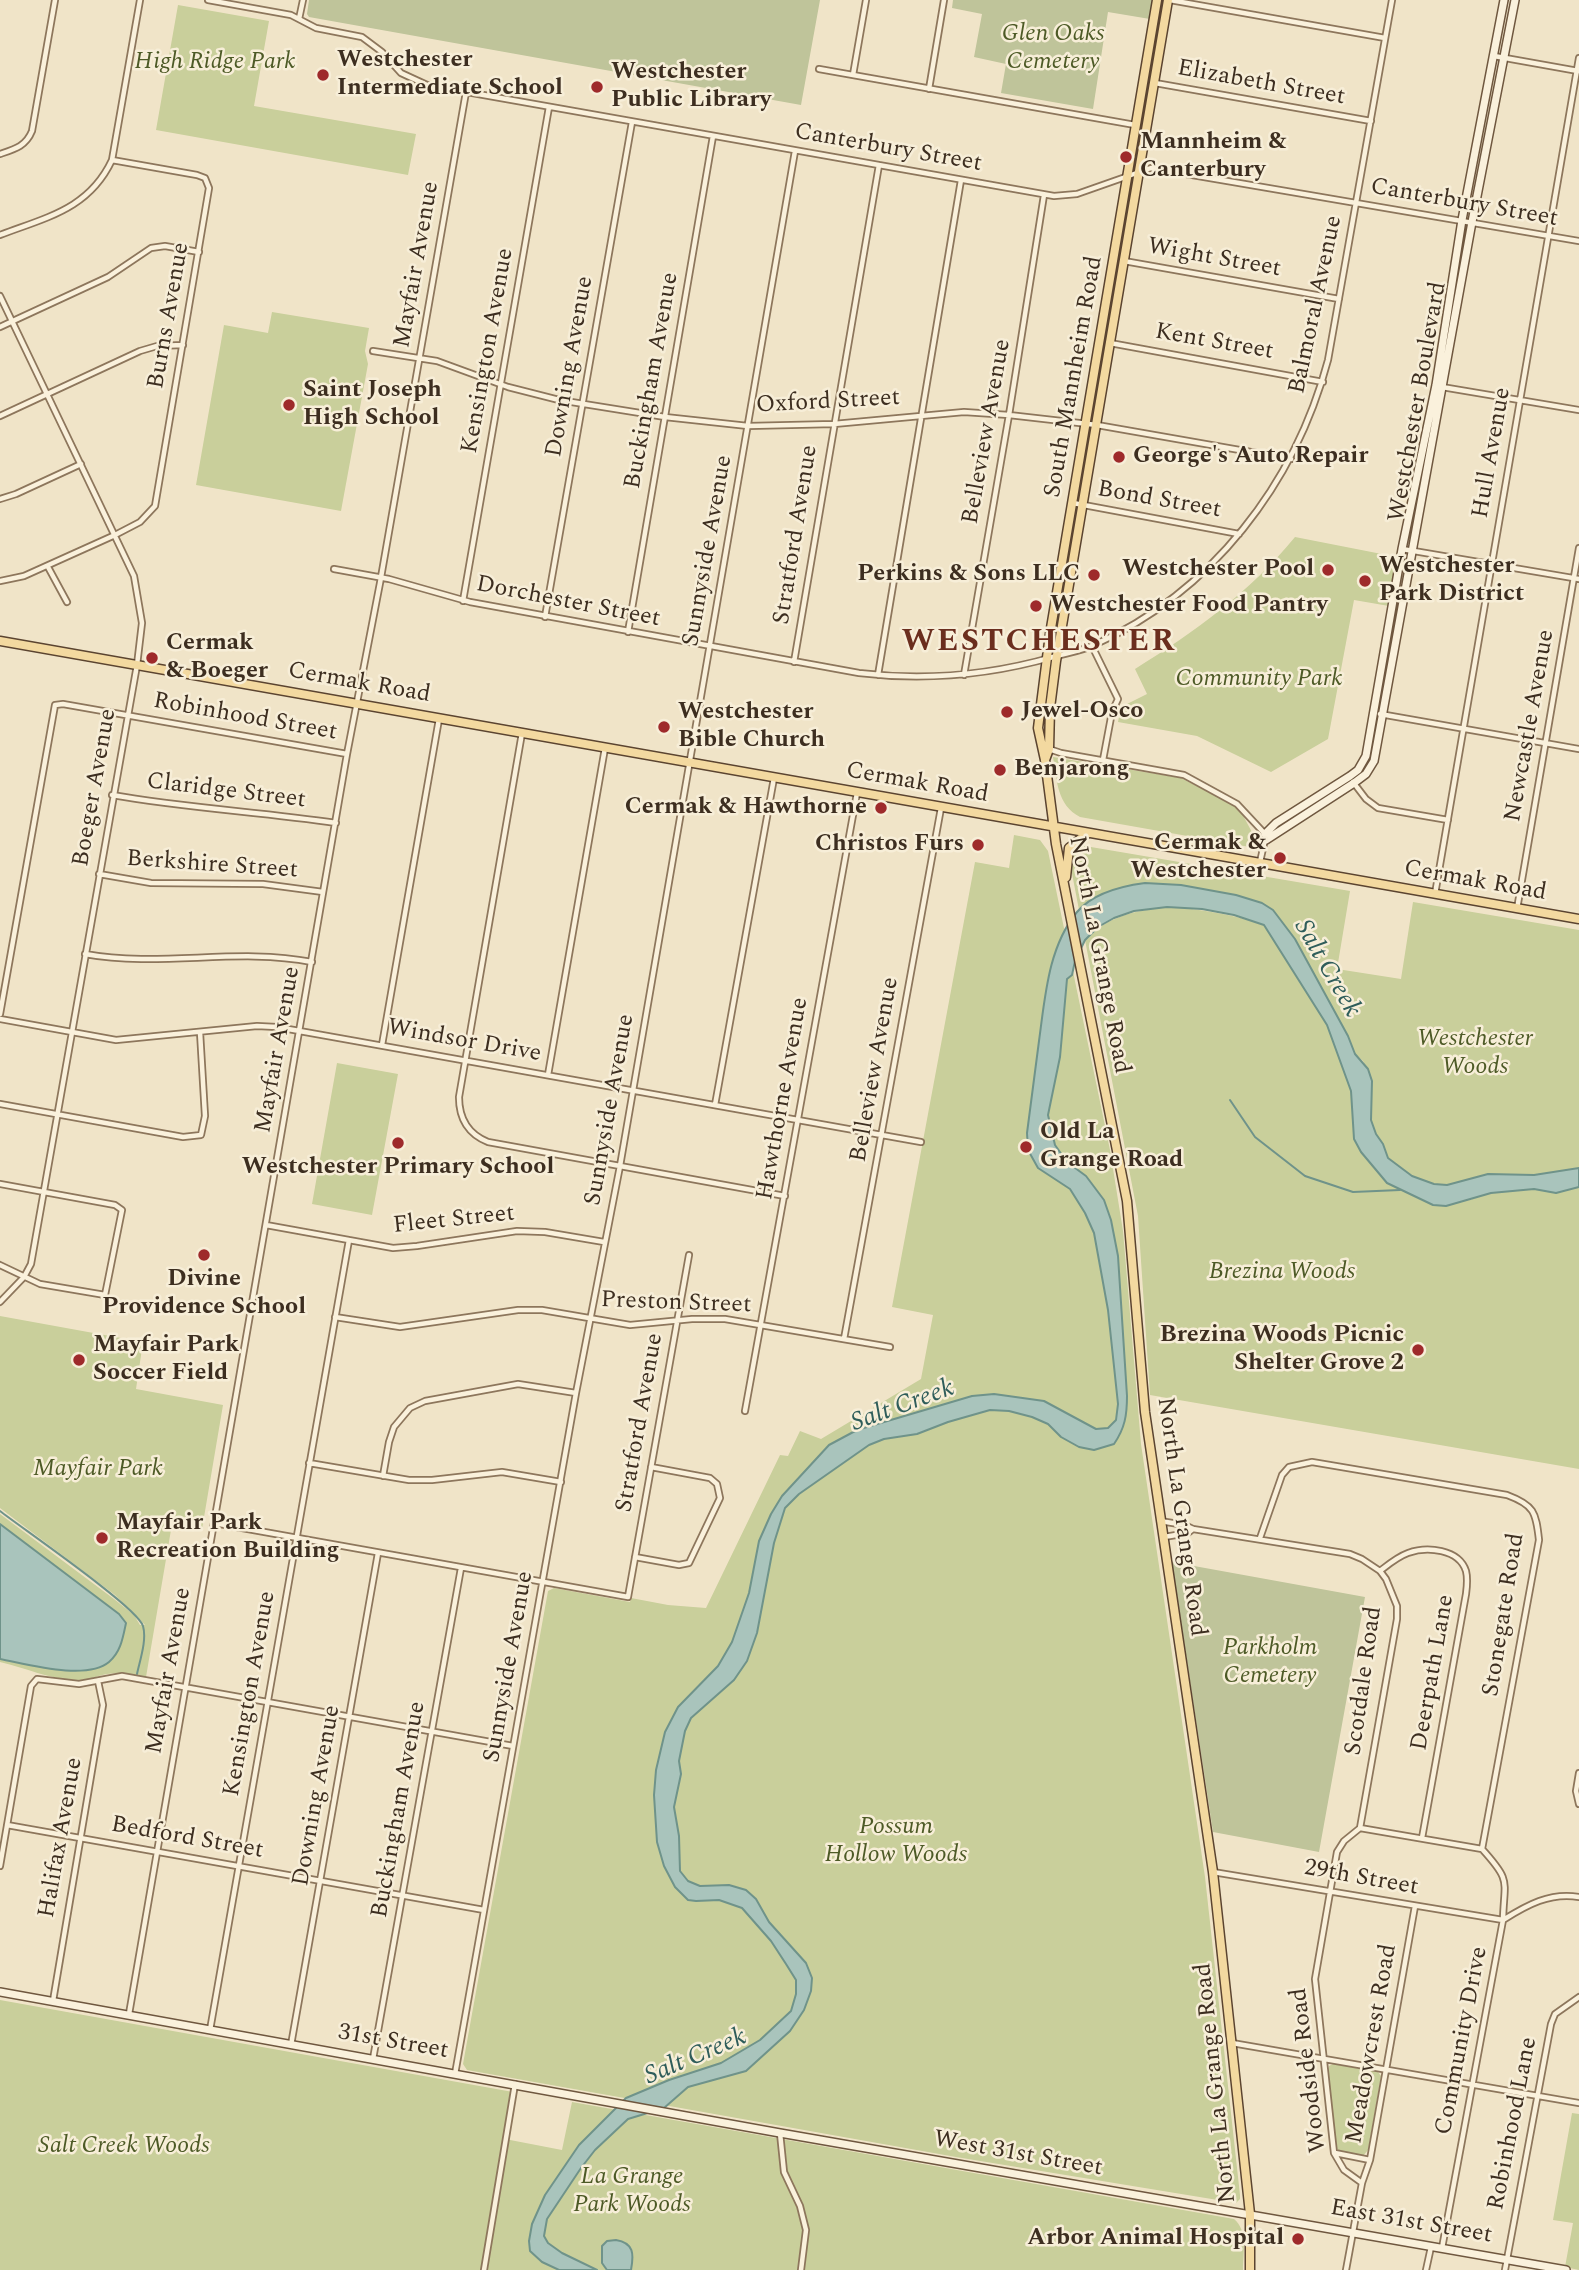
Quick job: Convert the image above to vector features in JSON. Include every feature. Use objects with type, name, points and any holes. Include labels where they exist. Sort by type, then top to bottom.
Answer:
[{"type":"main road","name":"South Mannheim Road","points":[[1053,827],[1046,759],[1038,728],[1046,659],[1157,0]]},
{"type":"main road","name":"South Mannheim Road","points":[[1046,759],[1057,656],[1169,0]]},
{"type":"main road","name":"Cermak Road","points":[[0,641],[1579,919]]},
{"type":"main road","name":"North La Grange Road","points":[[1053,827],[1127,1201],[1144,1412],[1213,1872],[1250,2214],[1250,2270]]},
{"type":"main road","points":[[1066,898],[1069,848],[1088,833]]},
{"type":"street","points":[[0,154],[21,147],[32,131],[55,0]]},
{"type":"street","points":[[0,235],[77,204],[97,184],[111,160],[140,0]]},
{"type":"street","name":"Canterbury Street","points":[[208,0],[291,15],[316,28],[369,41],[401,73],[414,81],[1044,195],[1077,194],[1151,168],[1579,241]]},
{"type":"street","points":[[299,19],[303,0]]},
{"type":"street","points":[[853,75],[866,0]]},
{"type":"street","points":[[929,89],[944,0]]},
{"type":"street","points":[[1169,0],[1385,38]]},
{"type":"street","name":"Balmoral Avenue","points":[[1046,659],[1092,646],[1121,631],[1160,606],[1200,574],[1240,534],[1270,494],[1291,459],[1323,382],[1392,0]]},
{"type":"street","name":"Westchester Boulevard","points":[[1266,837],[1351,780],[1366,774],[1374,761],[1439,386],[1462,220],[1504,0]]},
{"type":"street","name":"Westchester Boulevard","points":[[1351,780],[1366,757],[1402,549],[1439,386],[1515,0]]},
{"type":"street","points":[[1494,56],[1578,71]]},
{"type":"street","name":"Hull Avenue","points":[[1435,894],[1579,58]]},
{"type":"street","points":[[819,69],[1137,125]]},
{"type":"street","name":"Elizabeth Street","points":[[1144,81],[1371,121]]},
{"type":"street","name":"Mayfair Avenue","points":[[128,2015],[347,754],[381,577],[466,92]]},
{"type":"street","name":"Kensington Avenue","points":[[463,601],[549,107]]},
{"type":"street","name":"Downing Avenue","points":[[545,617],[632,122]]},
{"type":"street","name":"Buckingham Avenue","points":[[628,632],[713,136]]},
{"type":"street","name":"Sunnyside Avenue","points":[[455,2074],[576,1393],[620,1166],[795,151]]},
{"type":"street","name":"Burns Avenue","points":[[0,581],[18,578],[48,566],[115,535],[140,522],[155,506],[209,188],[205,178],[111,160]]},
{"type":"street","name":"Stratford Avenue","points":[[794,662],[879,165]]},
{"type":"street","points":[[878,675],[961,180]]},
{"type":"street","name":"Belleview Avenue","points":[[964,675],[1044,195]]},
{"type":"street","points":[[0,327],[108,277],[152,248],[165,246],[199,252]]},
{"type":"street","name":"Wight Street","points":[[1124,261],[1339,299]]},
{"type":"street","name":"Boeger Avenue","points":[[0,296],[134,576],[142,623],[137,665],[126,715],[31,1264],[24,1277],[0,1302]]},
{"type":"street","name":"Kent Street","points":[[1099,341],[1323,382]]},
{"type":"street","points":[[0,416],[141,351],[157,346],[183,345]]},
{"type":"street","name":"Oxford Street","points":[[373,351],[437,361],[501,385],[582,404],[665,417],[748,426],[834,424],[964,412],[1009,415],[1097,425],[1291,459]]},
{"type":"street","points":[[1439,386],[1579,410]]},
{"type":"street","points":[[0,499],[16,495],[81,464]]},
{"type":"street","name":"Bond Street","points":[[1073,503],[1240,534]]},
{"type":"street","name":"Newcastle Avenue","points":[[1517,909],[1576,579],[1579,548]]},
{"type":"street","points":[[1402,549],[1576,579]]},
{"type":"street","points":[[48,566],[67,603]]},
{"type":"street","name":"Dorchester Street","points":[[334,569],[381,577],[463,601],[545,617],[878,675],[964,675],[1046,659]]},
{"type":"street","points":[[1092,646],[1118,699],[1112,712],[1103,760]]},
{"type":"street","name":"Robinhood Street","points":[[0,1017],[55,705],[58,703],[347,754]]},
{"type":"street","points":[[1374,713],[1579,749]]},
{"type":"street","points":[[382,1045],[439,718]]},
{"type":"street","points":[[522,733],[459,1097],[461,1117],[476,1136],[499,1144],[785,1196]]},
{"type":"street","points":[[548,1075],[605,748]]},
{"type":"street","points":[[1049,749],[1184,775],[1239,805],[1266,837],[1260,862]]},
{"type":"street","points":[[1046,759],[1061,753]]},
{"type":"street","points":[[715,1105],[774,778]]},
{"type":"street","points":[[1351,780],[1366,799],[1378,808],[1448,820]]},
{"type":"street","name":"Hawthorne Avenue","points":[[745,1411],[857,793]]},
{"type":"street","name":"Claridge Street","points":[[112,795],[157,803],[336,823]]},
{"type":"street","name":"Belleview Avenue","points":[[844,1339],[942,808]]},
{"type":"street","name":"Berkshire Street","points":[[99,874],[151,883],[263,884],[323,892]]},
{"type":"street","points":[[85,954],[140,961],[271,956],[312,962]]},
{"type":"street","name":"Windsor Drive","points":[[0,1017],[116,1040],[257,1026],[300,1031],[920,1142]]},
{"type":"street","points":[[0,1104],[183,1137],[201,1135],[205,1116],[200,1032]]},
{"type":"street","points":[[0,1184],[121,1207],[113,1265],[105,1295],[40,1284],[0,1265]]},
{"type":"street","name":"Fleet Street","points":[[266,1225],[386,1247],[408,1248],[494,1233],[531,1231],[604,1242]]},
{"type":"street","name":"Kensington Avenue","points":[[210,2030],[349,1240]]},
{"type":"street","name":"Stratford Avenue","points":[[544,1582],[628,1597],[689,1255]]},
{"type":"street","name":"Preston Street","points":[[335,1317],[400,1326],[507,1310],[529,1310],[630,1325],[714,1319],[761,1324],[890,1347]]},
{"type":"street","points":[[383,1476],[394,1427],[410,1408],[425,1401],[518,1384],[576,1393]]},
{"type":"street","name":"Stonegate Road","points":[[1260,1538],[1282,1475],[1289,1467],[1312,1462],[1507,1494],[1527,1504],[1534,1513],[1539,1540],[1482,1849]]},
{"type":"street","points":[[309,1463],[383,1476],[432,1480],[502,1472],[561,1482]]},
{"type":"street","points":[[635,1557],[679,1565],[689,1563],[720,1499],[717,1484],[710,1478],[651,1467]]},
{"type":"street","name":"Scotdale Road","points":[[1160,1521],[1350,1555],[1380,1571],[1393,1592],[1397,1619],[1360,1828]]},
{"type":"street","points":[[214,1523],[544,1582]]},
{"type":"street","name":"Scotdale Road","points":[[1163,1537],[1188,1533],[1193,1529]]},
{"type":"street","name":"Deerpath Lane","points":[[1380,1571],[1393,1560],[1408,1553],[1433,1550],[1458,1558],[1466,1569],[1466,1594],[1422,1838]]},
{"type":"street","name":"Downing Avenue","points":[[291,2045],[378,1553]]},
{"type":"street","name":"Buckingham Avenue","points":[[373,2059],[461,1568]]},
{"type":"street","points":[[0,1866],[34,1679],[72,1684],[122,1676],[513,1746]]},
{"type":"street","name":"Halifax Avenue","points":[[53,2002],[103,1705],[99,1681]]},
{"type":"street","points":[[1579,1773],[1576,1791],[1579,1804]]},
{"type":"street","name":"Bedford Street","points":[[7,1825],[484,1910]]},
{"type":"street","points":[[1360,1828],[1482,1849],[1504,1877],[1506,1887],[1503,1920]]},
{"type":"street","name":"Woodside Road","points":[[1360,1828],[1344,1841],[1337,1852],[1315,1979],[1334,2153],[1344,2170],[1362,2183]]},
{"type":"street","name":"29th Street","points":[[1213,1872],[1503,1920]]},
{"type":"street","name":"Community Drive","points":[[1442,2248],[1503,1920],[1545,1899],[1562,1895],[1579,1898]]},
{"type":"street","name":"Meadowcrest Road","points":[[1346,2270],[1362,2183],[1370,2160],[1415,1906]]},
{"type":"street","name":"31st Street","points":[[0,1992],[779,2133]]},
{"type":"street","name":"Robinhood Lane","points":[[1505,2270],[1552,2018],[1579,1997]]},
{"type":"street","points":[[1232,2043],[1579,2103]]},
{"type":"street","points":[[484,2270],[515,2084]]},
{"type":"street","points":[[779,2133],[784,2172],[800,2206],[806,2230],[801,2270]]},
{"type":"street","name":"West 31st Street","points":[[779,2133],[1250,2214]]},
{"type":"street","points":[[1334,2153],[1370,2160]]},
{"type":"street","name":"East 31st Street","points":[[1250,2214],[1566,2270]]},
{"type":"street","points":[[1426,2270],[1431,2246]]},
{"type":"green space","points":[[309,0],[820,0],[801,105],[309,17]]},
{"type":"green space","name":"Glen Oaks Cemetery","points":[[953,0],[1153,0],[1150,19],[1108,12],[1093,109],[1001,93],[1006,64],[974,57],[982,14],[952,8]]},
{"type":"green space","name":"High Ridge Park","points":[[178,5],[269,21],[254,106],[416,134],[408,175],[156,130]]},
{"type":"green space","points":[[272,312],[369,328],[365,351],[368,364],[341,511],[196,485],[224,325],[268,333]]},
{"type":"green space","name":"Community Park","points":[[1295,537],[1397,557],[1389,606],[1354,600],[1328,739],[1271,772],[1197,736],[1118,722],[1121,707],[1147,694],[1135,669],[1221,610],[1259,576]]},
{"type":"green space","points":[[1053,757],[1181,778],[1239,808],[1261,849],[1080,817],[1072,812],[1062,799]]},
{"type":"green space","name":"Possum Hollow Woods","points":[[1014,835],[1040,840],[1048,851],[1110,1150],[1123,1231],[1141,1444],[1205,1877],[1240,2195],[1236,2203],[956,2157],[467,2070],[463,2064],[548,1591],[554,1588],[630,1602],[631,1598],[706,1608],[780,1455],[788,1456],[800,1431],[821,1439],[921,1379],[933,1315],[892,1307],[975,862],[1009,868]]},
{"type":"green space","name":"Westchester Woods","points":[[1085,846],[1350,891],[1337,969],[1401,979],[1413,902],[1579,930],[1579,1168],[1534,1175],[1488,1174],[1447,1185],[1434,1184],[1412,1176],[1388,1158],[1376,1134],[1371,1120],[1372,1081],[1295,939],[1236,895],[1181,885],[1145,883],[1100,896],[1079,910],[1070,863],[1072,851]]},
{"type":"green space","name":"Brezina Woods","points":[[1167,907],[1216,913],[1264,925],[1327,1025],[1351,1091],[1354,1139],[1361,1152],[1387,1183],[1433,1205],[1469,1200],[1491,1193],[1534,1189],[1556,1193],[1579,1187],[1579,1469],[1150,1395],[1138,1216],[1085,940],[1112,920],[1144,910]]},
{"type":"green space","points":[[337,1063],[398,1074],[372,1215],[312,1204]]},
{"type":"green space","name":"Mayfair Park","points":[[0,1316],[143,1342],[136,1389],[223,1405],[202,1529],[172,1524],[146,1677],[112,1673],[84,1680],[65,1679],[0,1662],[0,1514],[114,1599],[134,1615],[140,1625],[145,1625],[115,1595],[0,1508]]},
{"type":"green space","name":"Parkholm Cemetery","points":[[1172,1562],[1365,1597],[1319,1852],[1213,1832]]},
{"type":"green space","points":[[0,2000],[513,2092],[505,2139],[562,2150],[572,2102],[1234,2219],[1243,2236],[1243,2270],[0,2270]]},
{"type":"green space","points":[[1333,2064],[1378,2072],[1381,2076],[1368,2150],[1363,2156],[1336,2148],[1328,2071]]},
{"type":"green space","points":[[1572,2113],[1579,2114],[1579,2270],[1565,2267],[1573,2223],[1553,2220]]},
{"type":"water","name":"Salt Creek","points":[[1145,883],[1181,885],[1236,895],[1262,903],[1273,910],[1295,939],[1348,1036],[1355,1054],[1368,1069],[1372,1081],[1371,1120],[1388,1158],[1412,1176],[1434,1184],[1447,1185],[1488,1174],[1534,1175],[1579,1168],[1579,1187],[1556,1193],[1534,1189],[1491,1193],[1446,1206],[1433,1205],[1387,1183],[1361,1152],[1354,1139],[1351,1091],[1327,1025],[1264,925],[1234,915],[1202,909],[1167,907],[1134,911],[1114,918],[1098,927],[1085,940],[1072,975],[1067,979],[1060,1057],[1048,1115],[1055,1145],[1067,1162],[1086,1176],[1104,1200],[1111,1220],[1118,1256],[1127,1396],[1123,1427],[1114,1444],[1094,1450],[1079,1447],[1061,1437],[1048,1424],[1032,1417],[1009,1411],[990,1410],[917,1434],[884,1439],[869,1445],[799,1494],[785,1508],[774,1543],[757,1633],[747,1661],[734,1680],[691,1718],[685,1731],[679,1761],[681,1774],[674,1807],[679,1836],[680,1871],[688,1881],[700,1886],[729,1885],[746,1890],[756,1899],[769,1922],[806,1963],[812,1978],[811,1991],[804,2010],[790,2031],[746,2071],[688,2087],[664,2108],[628,2119],[595,2150],[547,2219],[544,2236],[548,2243],[562,2253],[597,2270],[559,2270],[542,2262],[530,2251],[529,2241],[532,2224],[545,2195],[579,2145],[626,2098],[721,2063],[760,2040],[791,2011],[796,1994],[796,1980],[786,1964],[771,1941],[742,1908],[719,1900],[688,1900],[675,1887],[664,1866],[657,1842],[654,1795],[656,1770],[665,1732],[678,1707],[718,1666],[732,1642],[749,1593],[759,1541],[782,1496],[829,1445],[857,1430],[972,1396],[994,1394],[1044,1401],[1096,1429],[1108,1428],[1116,1420],[1118,1404],[1108,1310],[1094,1233],[1070,1189],[1038,1168],[1028,1150],[1027,1133],[1049,974],[1067,926],[1084,905],[1099,895]]},
{"type":"water","points":[[0,1524],[119,1614],[126,1623],[125,1628],[119,1649],[109,1662],[99,1668],[72,1671],[0,1659]]},
{"type":"water","points":[[607,2241],[622,2241],[631,2250],[631,2270],[607,2270],[602,2263],[602,2246]]},
{"type":"waterway","points":[[1230,1100],[1255,1137],[1305,1176],[1353,1192],[1400,1190]]},
{"type":"waterway","points":[[0,1511],[101,1586],[136,1616],[143,1626],[144,1637],[137,1674]]},
{"type":"place","name":"Westchester Intermediate School","points":[[323,75]]},
{"type":"place","name":"Westchester Public Library","points":[[597,87]]},
{"type":"place","name":"Mannheim & Canterbury","points":[[1126,157]]},
{"type":"place","name":"Saint Joseph High School","points":[[289,405]]},
{"type":"place","name":"George's Auto Repair","points":[[1119,457]]},
{"type":"place","name":"Westchester Pool","points":[[1328,570]]},
{"type":"place","name":"Perkins & Sons LLC","points":[[1094,575]]},
{"type":"place","name":"Westchester Park District","points":[[1365,581]]},
{"type":"place","name":"Westchester Food Pantry","points":[[1036,606]]},
{"type":"place","name":"Cermak & Boeger","points":[[152,658]]},
{"type":"place","name":"Jewel-Osco","points":[[1007,712]]},
{"type":"place","name":"Westchester Bible Church","points":[[664,727]]},
{"type":"place","name":"Benjarong","points":[[1000,770]]},
{"type":"place","name":"Cermak & Hawthorne","points":[[881,808]]},
{"type":"place","name":"Christos Furs","points":[[978,845]]},
{"type":"place","name":"Cermak & Westchester","points":[[1280,858]]},
{"type":"place","name":"Westchester Primary School","points":[[398,1143]]},
{"type":"place","name":"Old La Grange Road","points":[[1026,1147]]},
{"type":"place","name":"Divine Providence School","points":[[204,1255]]},
{"type":"place","name":"Brezina Woods Picnic Shelter Grove 2","points":[[1418,1350]]},
{"type":"place","name":"Mayfair Park Soccer Field","points":[[79,1360]]},
{"type":"place","name":"Mayfair Park Recreation Building","points":[[102,1538]]},
{"type":"place","name":"Arbor Animal Hospital","points":[[1298,2239]]},
{"type":"district","name":"WESTCHESTER","points":[[1039,644]]},
{"type":"park label","name":"Salt Creek Woods","points":[[124,2147]]},
{"type":"park label","name":"La Grange Park Woods","points":[[632,2192]]}]
